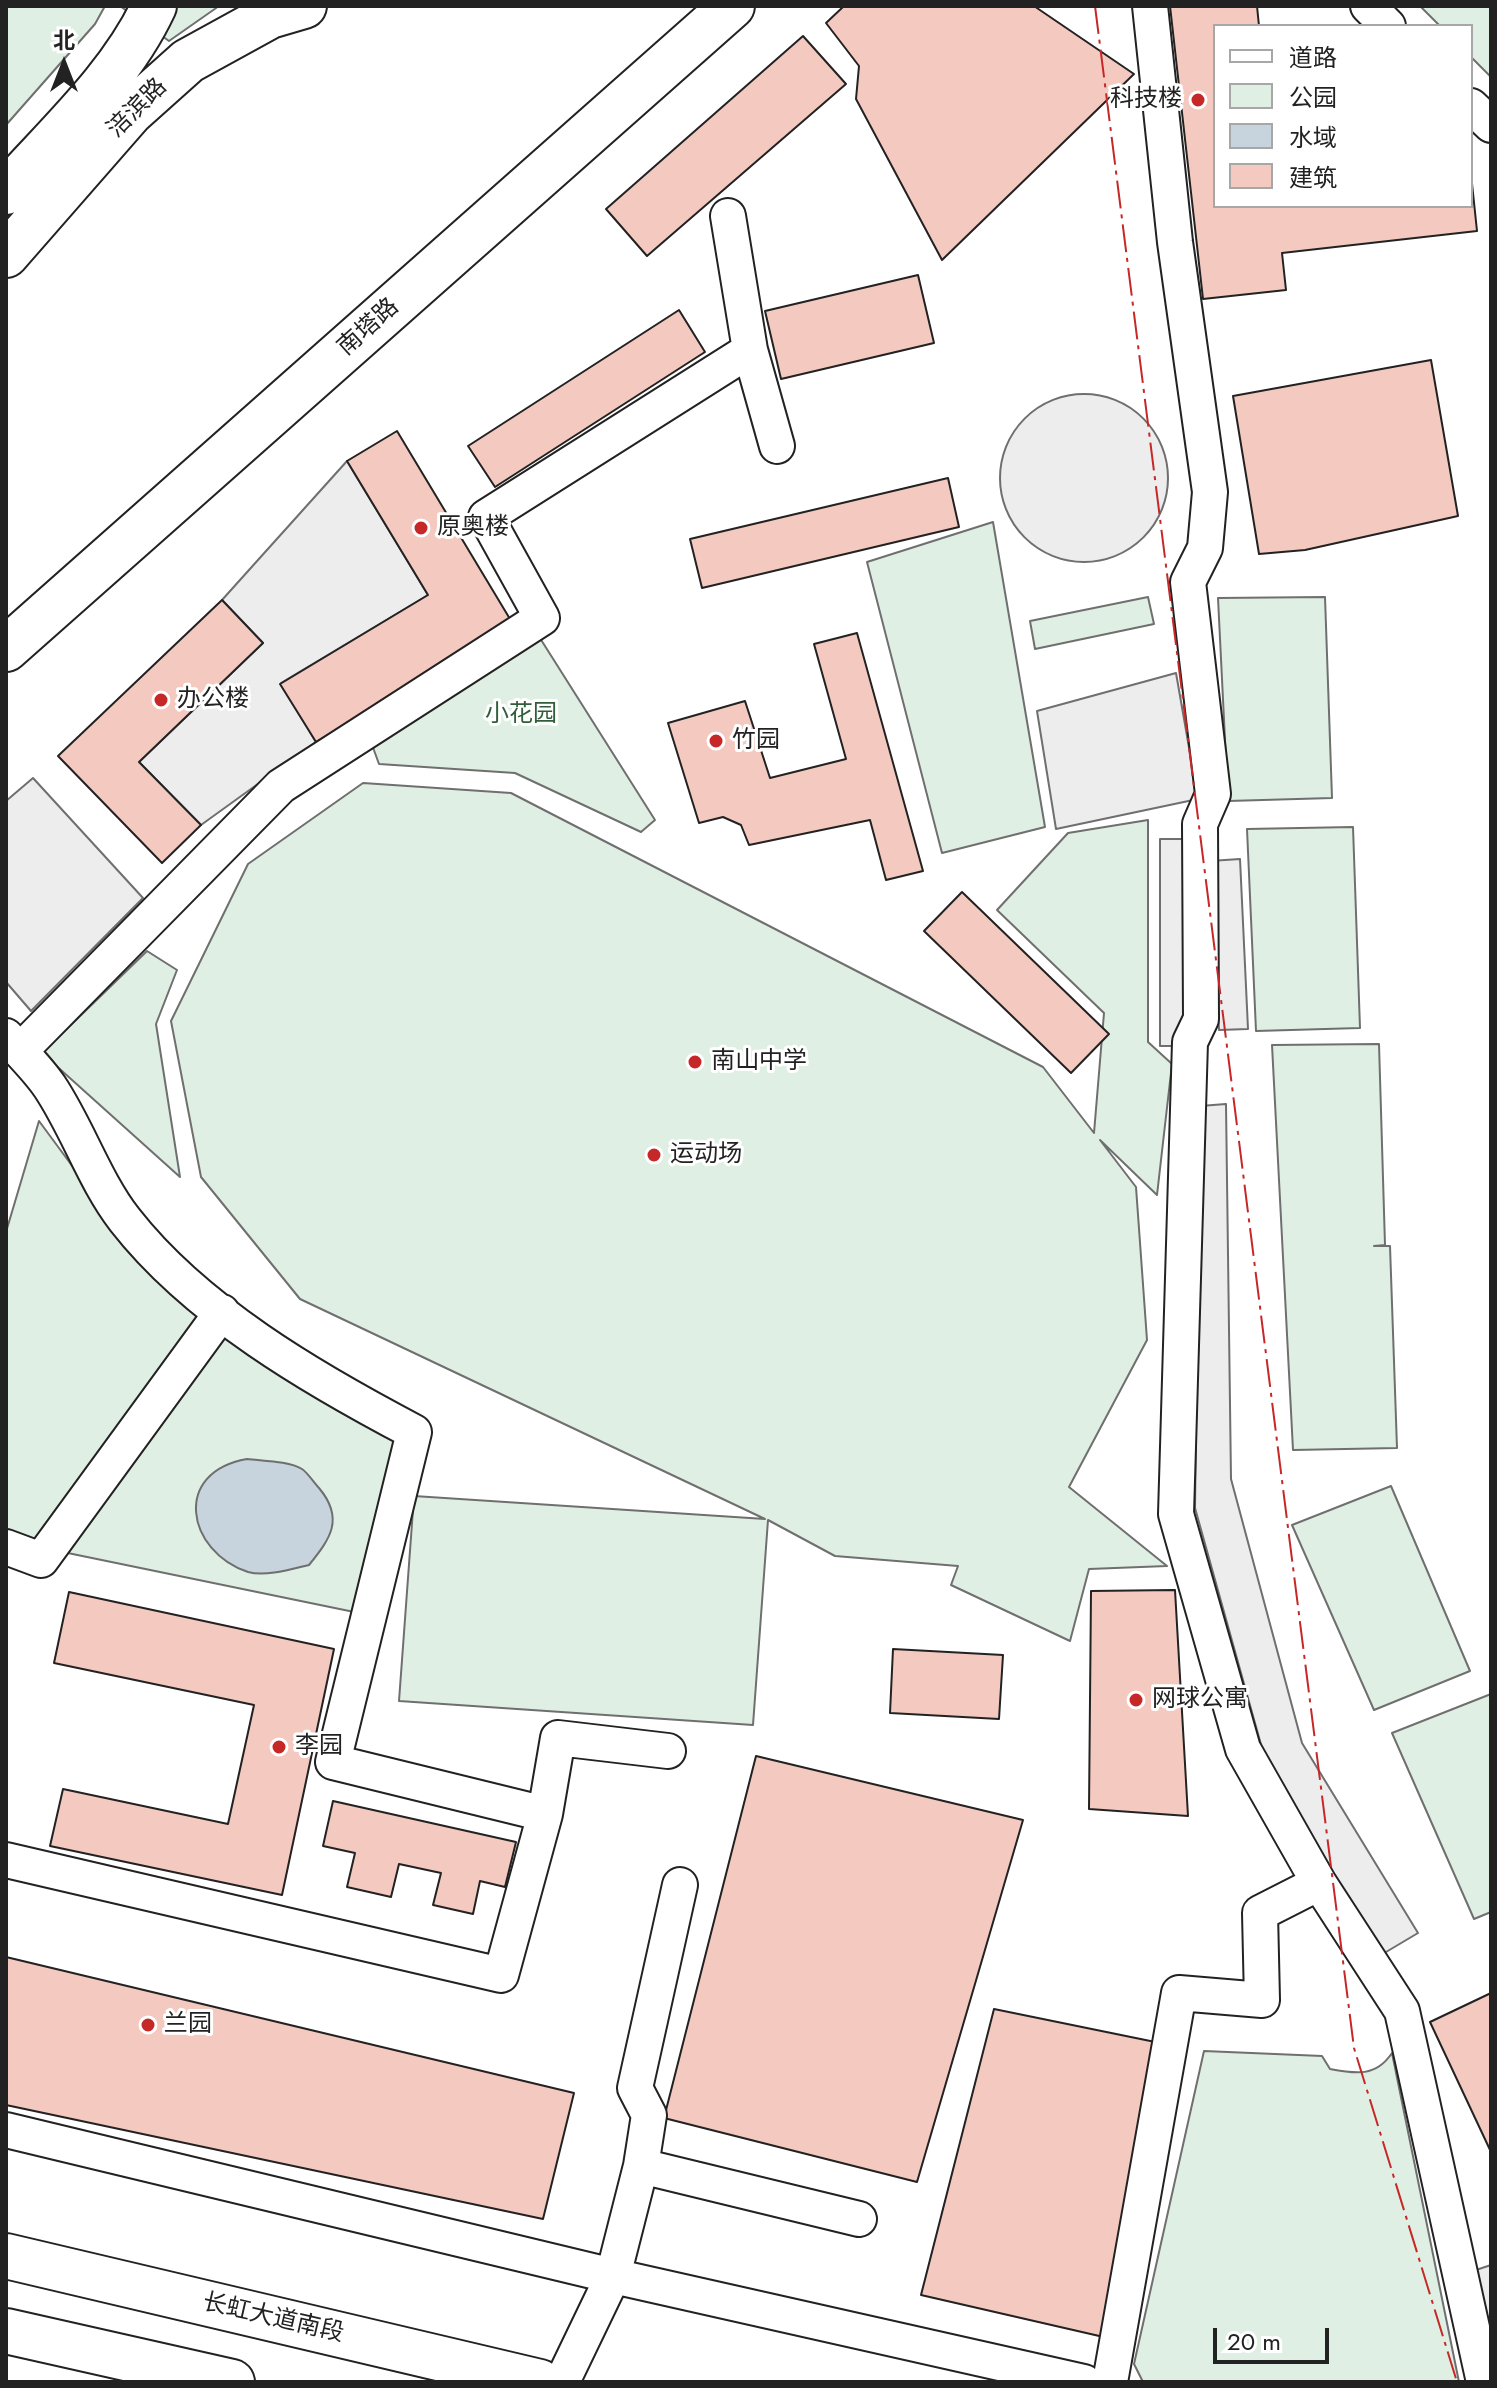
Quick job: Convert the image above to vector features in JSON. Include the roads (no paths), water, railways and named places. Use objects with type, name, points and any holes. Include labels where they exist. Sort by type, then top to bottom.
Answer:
[{"type":"main road","name":"涪滨路","points":[[6,255],[131,112],[188,61],[270,16],[304,6]]},
{"type":"main road","name":"南塔路","points":[[6,649],[732,6]]},
{"type":"main road","name":"涪滨路","points":[[6,192],[98,89],[149,17]]},
{"type":"main road","name":"长虹大道南段","points":[[6,2256],[540,2382]]},
{"type":"main road","points":[[6,2331],[232,2382]]},
{"type":"street","points":[[1150,6],[1175,242],[1210,492],[1205,548],[1188,582],[1213,794],[1200,824],[1201,1019],[1190,1042],[1176,1514],[1243,1749],[1319,1883],[1402,2011],[1484,2382]]},
{"type":"street","points":[[1368,6],[1386,24]]},
{"type":"street","points":[[1473,108],[1491,125]]},
{"type":"street","points":[[728,216],[750,350],[777,446]]},
{"type":"street","points":[[545,1814],[333,1762],[414,1432],[310,1373],[184,1283],[125,1219],[50,1086],[13,1044],[281,786],[542,618],[486,517],[750,350]]},
{"type":"street","points":[[6,1547],[41,1560],[222,1312]]},
{"type":"street","points":[[6,1860],[501,1975],[545,1814],[558,1738],[668,1751]]},
{"type":"street","points":[[1110,2382],[1179,1993],[1262,2000],[1260,1913],[1319,1883]]},
{"type":"street","points":[[562,2382],[613,2276],[641,2166],[649,2115],[635,2088],[680,1885]]},
{"type":"street","points":[[6,2130],[613,2276],[1084,2382]]},
{"type":"street","points":[[641,2166],[859,2219]]},
{"type":"water","points":[[247,1459],[297,1466],[309,1475],[327,1499],[333,1519],[332,1528],[309,1565],[271,1573],[248,1572],[227,1562],[211,1547],[201,1530],[196,1512],[198,1495],[207,1479],[223,1467]]},
{"type":"place","name":"科技楼","points":[[1198,100]]},
{"type":"place","name":"原奥楼","points":[[421,528]]},
{"type":"place","name":"办公楼","points":[[161,700]]},
{"type":"place","name":"竹园","points":[[716,741]]},
{"type":"place","name":"南山中学","points":[[695,1062]]},
{"type":"place","name":"运动场","points":[[654,1155]]},
{"type":"place","name":"网球公寓","points":[[1136,1700]]},
{"type":"place","name":"李园","points":[[279,1747]]},
{"type":"place","name":"兰园","points":[[148,2025]]},
{"type":"park label","name":"小花园","points":[[521,715]]}]
